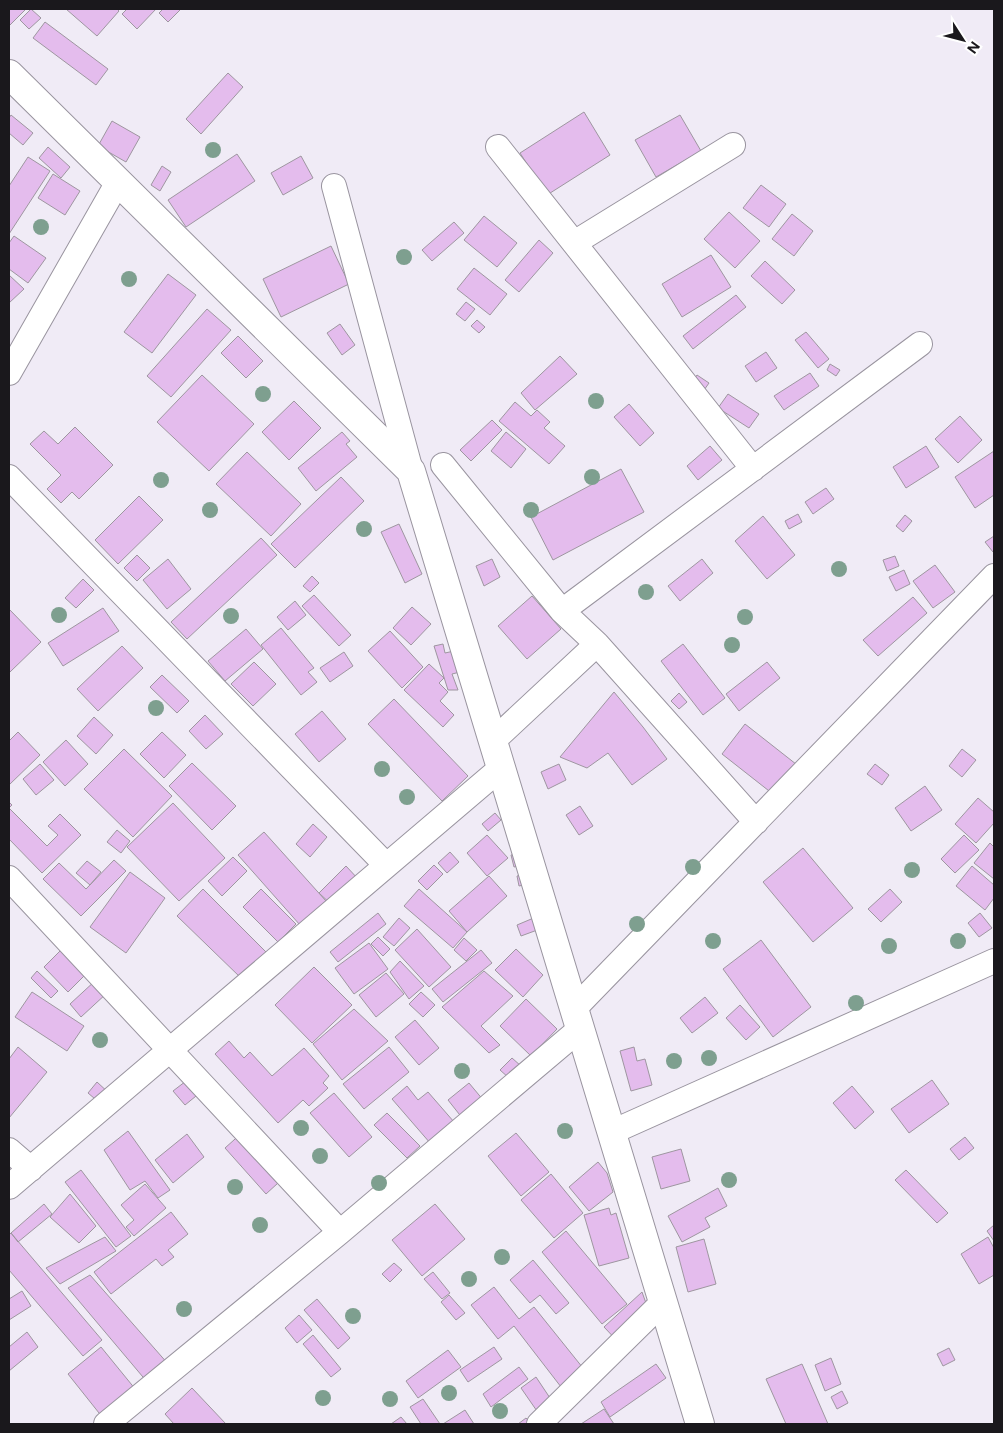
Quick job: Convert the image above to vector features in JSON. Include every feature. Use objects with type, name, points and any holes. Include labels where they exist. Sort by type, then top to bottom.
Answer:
[{"type":"street","points":[[9,74],[411,471]]},
{"type":"street","points":[[574,243],[733,145]]},
{"type":"street","points":[[498,147],[753,468]]},
{"type":"street","points":[[9,373],[118,182]]},
{"type":"street","points":[[334,186],[411,471],[700,1424]]},
{"type":"street","points":[[562,611],[920,344]]},
{"type":"street","points":[[443,465],[562,611],[597,644],[756,822]]},
{"type":"street","points":[[9,477],[386,865]]},
{"type":"street","points":[[106,1424],[340,1232],[577,1019],[756,822],[994,576]]},
{"type":"street","points":[[493,741],[597,644]]},
{"type":"street","points":[[9,1187],[501,768]]},
{"type":"street","points":[[9,878],[340,1232]]},
{"type":"street","points":[[612,1132],[994,962]]},
{"type":"street","points":[[9,1150],[30,1169]]},
{"type":"street","points":[[539,1424],[663,1302]]},
{"type":"building","points":[[9,9],[26,9],[9,26]]},
{"type":"building","points":[[31,9],[41,18],[29,29],[20,20]]},
{"type":"building","points":[[66,9],[117,9],[119,11],[97,36]]},
{"type":"building","points":[[127,9],[156,9],[137,29],[122,14]]},
{"type":"building","points":[[163,9],[181,9],[168,22],[159,13]]},
{"type":"building","points":[[45,22],[108,69],[96,85],[33,38]]},
{"type":"building","points":[[228,73],[243,87],[201,134],[186,119]]},
{"type":"building","points":[[584,112],[610,155],[547,195],[520,153]]},
{"type":"building","points":[[11,115],[33,133],[23,145],[9,133],[9,118]]},
{"type":"building","points":[[680,115],[701,151],[656,177],[635,140]]},
{"type":"building","points":[[112,121],[140,137],[126,162],[98,146]]},
{"type":"building","points":[[48,147],[70,167],[61,178],[39,158]]},
{"type":"building","points":[[237,154],[255,181],[186,227],[168,200]]},
{"type":"building","points":[[301,156],[313,178],[283,195],[271,173]]},
{"type":"building","points":[[28,157],[50,171],[9,234],[9,186]]},
{"type":"building","points":[[162,166],[171,172],[160,191],[151,185]]},
{"type":"building","points":[[53,174],[80,191],[65,215],[38,198]]},
{"type":"building","points":[[761,185],[786,204],[769,227],[743,208]]},
{"type":"building","points":[[729,212],[760,241],[735,268],[704,239]]},
{"type":"building","points":[[792,214],[813,231],[794,256],[772,239]]},
{"type":"building","points":[[484,216],[517,243],[497,267],[464,240]]},
{"type":"building","points":[[454,222],[464,233],[432,261],[422,250]]},
{"type":"building","points":[[14,236],[46,258],[28,283],[9,269],[9,243]]},
{"type":"building","points":[[539,240],[553,253],[519,292],[505,280]]},
{"type":"building","points":[[331,246],[349,284],[281,317],[263,279]]},
{"type":"building","points":[[711,255],[731,287],[682,317],[662,284]]},
{"type":"building","points":[[765,261],[795,290],[782,304],[751,276]]},
{"type":"building","points":[[474,268],[507,294],[490,315],[457,289]]},
{"type":"building","points":[[168,274],[196,295],[152,353],[124,332]]},
{"type":"building","points":[[9,275],[24,289],[9,303]]},
{"type":"building","points":[[736,295],[746,307],[693,349],[683,336]]},
{"type":"building","points":[[466,302],[475,309],[465,321],[456,314]]},
{"type":"building","points":[[207,309],[231,330],[171,397],[147,376]]},
{"type":"building","points":[[477,320],[485,327],[479,333],[471,326]]},
{"type":"building","points":[[340,324],[355,345],[342,355],[327,333]]},
{"type":"building","points":[[806,332],[829,359],[818,368],[795,340]]},
{"type":"building","points":[[238,336],[263,361],[246,378],[221,353]]},
{"type":"building","points":[[766,352],[777,368],[756,382],[745,366]]},
{"type":"building","points":[[560,356],[577,374],[535,410],[521,393]]},
{"type":"building","points":[[830,364],[840,370],[836,376],[827,370]]},
{"type":"building","points":[[810,373],[819,386],[784,410],[774,396]]},
{"type":"building","points":[[202,375],[254,424],[209,471],[157,422]]},
{"type":"building","points":[[697,375],[709,383],[702,393],[690,385]]},
{"type":"building","points":[[728,394],[759,414],[749,428],[718,408]]},
{"type":"building","points":[[294,401],[321,428],[289,460],[262,432]]},
{"type":"building","points":[[515,402],[531,416],[537,410],[550,422],[544,428],[565,446],[549,464],[499,421]]},
{"type":"building","points":[[629,404],[654,433],[640,446],[614,417]]},
{"type":"building","points":[[960,416],[982,440],[958,463],[935,439]]},
{"type":"building","points":[[492,420],[502,430],[471,461],[460,450]]},
{"type":"building","points":[[75,427],[113,465],[79,499],[72,492],[61,503],[47,489],[61,475],[30,444],[44,431],[58,444]]},
{"type":"building","points":[[342,432],[350,441],[346,444],[357,457],[316,491],[298,468]]},
{"type":"building","points":[[506,432],[526,449],[511,468],[491,451]]},
{"type":"building","points":[[710,446],[722,460],[698,480],[687,466]]},
{"type":"building","points":[[926,446],[939,467],[906,488],[893,467]]},
{"type":"building","points":[[994,451],[994,495],[975,508],[955,477]]},
{"type":"building","points":[[247,452],[301,504],[271,536],[216,484]]},
{"type":"building","points":[[621,469],[644,512],[553,560],[531,517]]},
{"type":"building","points":[[341,477],[364,501],[295,568],[271,544]]},
{"type":"building","points":[[826,488],[834,499],[813,514],[805,502]]},
{"type":"building","points":[[139,496],[163,520],[118,564],[95,540]]},
{"type":"building","points":[[798,514],[802,522],[789,529],[785,521]]},
{"type":"building","points":[[905,515],[912,521],[903,532],[896,526]]},
{"type":"building","points":[[763,516],[795,555],[767,579],[735,541]]},
{"type":"building","points":[[399,524],[422,574],[405,583],[381,532]]},
{"type":"building","points":[[994,536],[994,551],[993,552],[985,542]]},
{"type":"building","points":[[261,538],[277,555],[187,639],[171,622]]},
{"type":"building","points":[[137,555],[150,568],[137,581],[124,568]]},
{"type":"building","points":[[895,556],[899,566],[887,571],[883,560]]},
{"type":"building","points":[[168,559],[191,589],[167,609],[143,580]]},
{"type":"building","points":[[492,559],[500,577],[484,586],[476,566]]},
{"type":"building","points":[[702,559],[713,573],[680,601],[668,586]]},
{"type":"building","points":[[935,565],[955,592],[933,608],[913,581]]},
{"type":"building","points":[[904,570],[910,584],[896,591],[889,577]]},
{"type":"building","points":[[312,576],[319,583],[310,592],[303,586]]},
{"type":"building","points":[[83,579],[94,590],[76,608],[65,598]]},
{"type":"building","points":[[314,595],[351,635],[339,646],[302,606]]},
{"type":"building","points":[[532,596],[561,629],[527,659],[498,626]]},
{"type":"building","points":[[913,597],[927,613],[878,656],[863,640]]},
{"type":"building","points":[[295,601],[306,615],[288,630],[277,617]]},
{"type":"building","points":[[412,607],[431,624],[411,645],[393,628]]},
{"type":"building","points":[[103,608],[119,631],[63,666],[48,643]]},
{"type":"building","points":[[9,609],[41,642],[10,672],[9,671]]},
{"type":"building","points":[[281,628],[314,668],[308,672],[317,682],[301,695],[261,645]]},
{"type":"building","points":[[246,629],[263,649],[225,681],[208,661]]},
{"type":"building","points":[[390,631],[423,667],[402,688],[368,651]]},
{"type":"building","points":[[443,644],[445,653],[454,651],[460,672],[452,674],[458,690],[448,690],[434,646]]},
{"type":"building","points":[[683,644],[725,698],[703,715],[661,661]]},
{"type":"building","points":[[122,646],[143,668],[98,711],[77,689]]},
{"type":"building","points":[[344,652],[353,666],[330,682],[320,668]]},
{"type":"building","points":[[254,662],[276,684],[253,706],[231,684]]},
{"type":"building","points":[[767,662],[780,678],[739,711],[726,694]]},
{"type":"building","points":[[429,664],[444,678],[439,683],[448,692],[440,701],[454,715],[443,727],[404,690]]},
{"type":"building","points":[[162,675],[189,701],[177,713],[150,687]]},
{"type":"building","points":[[614,692],[667,759],[632,785],[608,753],[587,768],[560,757]]},
{"type":"building","points":[[679,693],[687,702],[679,709],[671,701]]},
{"type":"building","points":[[394,699],[468,776],[442,801],[368,724]]},
{"type":"building","points":[[322,711],[346,739],[319,762],[295,734]]},
{"type":"building","points":[[205,715],[223,734],[206,749],[189,731]]},
{"type":"building","points":[[94,717],[113,735],[96,754],[77,736]]},
{"type":"building","points":[[745,724],[801,768],[778,798],[722,754]]},
{"type":"building","points":[[18,732],[40,755],[9,785],[9,741]]},
{"type":"building","points":[[162,732],[186,755],[164,778],[140,754]]},
{"type":"building","points":[[66,740],[88,764],[65,786],[43,762]]},
{"type":"building","points":[[124,749],[172,796],[133,837],[84,789]]},
{"type":"building","points":[[962,749],[976,760],[962,777],[949,766]]},
{"type":"building","points":[[192,763],[236,806],[212,830],[169,786]]},
{"type":"building","points":[[40,764],[54,780],[36,795],[23,779]]},
{"type":"building","points":[[559,764],[566,780],[548,789],[541,772]]},
{"type":"building","points":[[875,764],[889,775],[882,785],[867,774]]},
{"type":"building","points":[[925,786],[942,810],[911,831],[895,808]]},
{"type":"building","points":[[978,798],[994,812],[994,823],[976,843],[955,824]]},
{"type":"building","points":[[173,803],[225,858],[179,901],[127,847]]},
{"type":"building","points":[[580,806],[593,826],[579,835],[566,815]]},
{"type":"building","points":[[9,808],[47,846],[58,835],[48,826],[60,814],[81,835],[42,873],[9,839]]},
{"type":"building","points":[[495,813],[501,820],[488,831],[482,824]]},
{"type":"building","points":[[313,824],[327,837],[310,857],[296,844]]},
{"type":"building","points":[[117,830],[130,841],[121,853],[107,842]]},
{"type":"building","points":[[264,832],[326,901],[300,925],[238,855]]},
{"type":"building","points":[[487,835],[508,858],[487,876],[467,853]]},
{"type":"building","points":[[964,835],[979,850],[955,873],[941,859]]},
{"type":"building","points":[[990,843],[994,847],[994,879],[974,863]]},
{"type":"building","points":[[803,848],[853,908],[813,942],[763,882]]},
{"type":"building","points":[[450,852],[459,862],[447,873],[438,863]]},
{"type":"building","points":[[519,853],[523,865],[514,867],[511,855]]},
{"type":"building","points":[[233,857],[247,871],[222,896],[208,881]]},
{"type":"building","points":[[114,860],[126,871],[81,916],[43,879],[59,863],[86,889]]},
{"type":"building","points":[[87,861],[101,872],[90,885],[76,873]]},
{"type":"building","points":[[434,865],[443,874],[427,890],[418,881]]},
{"type":"building","points":[[346,866],[359,880],[333,906],[319,893]]},
{"type":"building","points":[[972,866],[994,885],[994,898],[985,910],[956,886]]},
{"type":"building","points":[[130,872],[165,898],[126,953],[90,927]]},
{"type":"building","points":[[526,874],[528,884],[519,886],[517,876]]},
{"type":"building","points":[[489,876],[507,896],[467,932],[449,911]]},
{"type":"building","points":[[203,889],[266,952],[241,978],[177,916]]},
{"type":"building","points":[[261,889],[296,924],[278,942],[243,907]]},
{"type":"building","points":[[419,889],[467,932],[453,948],[404,906]]},
{"type":"building","points":[[890,889],[902,902],[881,922],[868,909]]},
{"type":"building","points":[[378,913],[386,924],[338,962],[330,952]]},
{"type":"building","points":[[980,913],[992,928],[979,937],[968,923]]},
{"type":"building","points":[[536,917],[540,929],[521,936],[517,925]]},
{"type":"building","points":[[399,918],[410,928],[394,946],[383,937]]},
{"type":"building","points":[[417,929],[451,967],[429,987],[395,950]]},
{"type":"building","points":[[378,937],[390,949],[383,956],[371,944]]},
{"type":"building","points":[[464,938],[477,950],[466,961],[454,950]]},
{"type":"building","points":[[761,940],[811,1007],[773,1037],[723,969]]},
{"type":"building","points":[[369,943],[388,969],[354,994],[335,968]]},
{"type":"building","points":[[63,948],[87,973],[68,992],[44,967]]},
{"type":"building","points":[[516,949],[543,975],[523,997],[495,970]]},
{"type":"building","points":[[481,950],[492,963],[443,1002],[432,989]]},
{"type":"building","points":[[400,961],[424,986],[409,999],[390,972]]},
{"type":"building","points":[[314,967],[352,1005],[312,1043],[275,1005]]},
{"type":"building","points":[[37,971],[58,991],[51,998],[31,978]]},
{"type":"building","points":[[484,971],[513,996],[481,1026],[500,1045],[489,1053],[442,1007]]},
{"type":"building","points":[[386,973],[404,994],[376,1017],[359,995]]},
{"type":"building","points":[[96,980],[107,993],[81,1017],[70,1004]]},
{"type":"building","points":[[32,992],[84,1026],[67,1051],[15,1017]]},
{"type":"building","points":[[421,992],[435,1005],[423,1017],[409,1004]]},
{"type":"building","points":[[705,997],[718,1013],[692,1033],[680,1018]]},
{"type":"building","points":[[526,999],[557,1029],[531,1056],[500,1026]]},
{"type":"building","points":[[740,1005],[760,1027],[746,1040],[726,1018]]},
{"type":"building","points":[[354,1009],[388,1041],[342,1080],[313,1044]]},
{"type":"building","points":[[415,1020],[439,1048],[419,1065],[395,1037]]},
{"type":"building","points":[[229,1041],[244,1058],[250,1052],[272,1076],[304,1048],[329,1076],[323,1083],[328,1088],[309,1106],[303,1100],[278,1123],[215,1054]]},
{"type":"building","points":[[18,1047],[47,1072],[9,1118],[9,1059]]},
{"type":"building","points":[[389,1047],[409,1072],[364,1109],[343,1084]]},
{"type":"building","points":[[634,1047],[637,1061],[645,1059],[652,1085],[631,1091],[620,1051]]},
{"type":"building","points":[[512,1058],[530,1074],[518,1086],[500,1070]]},
{"type":"building","points":[[190,1078],[201,1092],[185,1105],[173,1091]]},
{"type":"building","points":[[932,1080],[949,1104],[909,1133],[891,1109]]},
{"type":"building","points":[[97,1082],[110,1094],[101,1104],[88,1093]]},
{"type":"building","points":[[469,1083],[489,1107],[467,1124],[448,1100]]},
{"type":"building","points":[[407,1086],[418,1100],[428,1092],[461,1130],[437,1151],[392,1099]]},
{"type":"building","points":[[852,1086],[874,1112],[855,1129],[833,1103]]},
{"type":"building","points":[[334,1093],[372,1137],[349,1157],[310,1113]]},
{"type":"building","points":[[387,1113],[420,1146],[407,1158],[374,1125]]},
{"type":"building","points":[[128,1131],[170,1190],[158,1198],[145,1181],[130,1190],[104,1150]]},
{"type":"building","points":[[244,1131],[278,1183],[266,1194],[225,1148]]},
{"type":"building","points":[[516,1133],[549,1172],[521,1196],[488,1156]]},
{"type":"building","points":[[187,1134],[204,1157],[173,1183],[155,1160]]},
{"type":"building","points":[[965,1137],[974,1148],[959,1160],[950,1149]]},
{"type":"building","points":[[681,1149],[690,1181],[661,1189],[652,1157]]},
{"type":"building","points":[[598,1162],[607,1173],[613,1192],[589,1211],[569,1187]]},
{"type":"building","points":[[81,1170],[131,1236],[116,1247],[65,1182]]},
{"type":"building","points":[[906,1170],[948,1213],[937,1223],[895,1180]]},
{"type":"building","points":[[551,1174],[583,1213],[554,1238],[521,1200]]},
{"type":"building","points":[[145,1184],[166,1208],[134,1236],[126,1227],[134,1220],[121,1205]]},
{"type":"building","points":[[718,1188],[727,1206],[705,1218],[710,1227],[682,1242],[668,1216]]},
{"type":"building","points":[[70,1194],[96,1226],[79,1243],[50,1217]]},
{"type":"building","points":[[44,1204],[52,1214],[18,1242],[11,1233]]},
{"type":"building","points":[[435,1204],[465,1239],[422,1276],[392,1240]]},
{"type":"building","points":[[609,1208],[611,1215],[616,1213],[629,1258],[599,1266],[584,1215]]},
{"type":"building","points":[[171,1212],[188,1234],[168,1250],[174,1257],[162,1266],[156,1259],[111,1294],[94,1272]]},
{"type":"building","points":[[994,1225],[994,1241],[987,1231]]},
{"type":"building","points":[[566,1231],[627,1304],[602,1324],[542,1252]]},
{"type":"building","points":[[11,1233],[102,1340],[83,1356],[9,1270],[9,1235]]},
{"type":"building","points":[[105,1237],[116,1251],[60,1284],[46,1268]]},
{"type":"building","points":[[988,1237],[994,1248],[994,1275],[979,1284],[961,1254]]},
{"type":"building","points":[[704,1239],[716,1284],[688,1292],[676,1247]]},
{"type":"building","points":[[533,1260],[569,1303],[556,1314],[540,1295],[530,1303],[510,1280]]},
{"type":"building","points":[[394,1263],[402,1270],[390,1282],[382,1274]]},
{"type":"building","points":[[433,1272],[450,1293],[442,1299],[424,1279]]},
{"type":"building","points":[[90,1275],[169,1365],[148,1383],[68,1288]]},
{"type":"building","points":[[494,1287],[519,1319],[534,1307],[591,1378],[568,1396],[514,1326],[498,1339],[471,1305]]},
{"type":"building","points":[[22,1291],[31,1306],[9,1320],[9,1299]]},
{"type":"building","points":[[642,1292],[651,1317],[622,1346],[604,1327]]},
{"type":"building","points":[[449,1295],[465,1313],[456,1320],[441,1302]]},
{"type":"building","points":[[317,1299],[350,1338],[338,1349],[304,1310]]},
{"type":"building","points":[[299,1315],[312,1330],[297,1343],[285,1328]]},
{"type":"building","points":[[27,1332],[38,1347],[9,1371],[9,1347]]},
{"type":"building","points":[[313,1335],[341,1369],[331,1377],[303,1344]]},
{"type":"building","points":[[101,1347],[136,1390],[103,1418],[68,1374]]},
{"type":"building","points":[[494,1347],[502,1359],[468,1382],[460,1370]]},
{"type":"building","points":[[949,1348],[955,1360],[943,1366],[937,1354]]},
{"type":"building","points":[[448,1350],[461,1367],[418,1398],[406,1381]]},
{"type":"building","points":[[831,1358],[841,1384],[825,1391],[815,1365]]},
{"type":"building","points":[[656,1364],[666,1378],[610,1417],[601,1402]]},
{"type":"building","points":[[802,1364],[828,1424],[786,1424],[766,1379]]},
{"type":"building","points":[[519,1367],[528,1379],[491,1407],[483,1394]]},
{"type":"building","points":[[536,1377],[554,1404],[539,1414],[521,1388]]},
{"type":"building","points":[[192,1388],[226,1424],[174,1424],[165,1414]]},
{"type":"building","points":[[842,1391],[848,1403],[837,1409],[831,1397]]},
{"type":"building","points":[[423,1399],[440,1424],[421,1424],[410,1407]]},
{"type":"building","points":[[604,1409],[614,1424],[581,1424]]},
{"type":"building","points":[[465,1410],[474,1424],[443,1424]]},
{"type":"building","points":[[401,1417],[407,1424],[391,1424]]},
{"type":"building","points":[[526,1418],[532,1424],[518,1424]]}]
